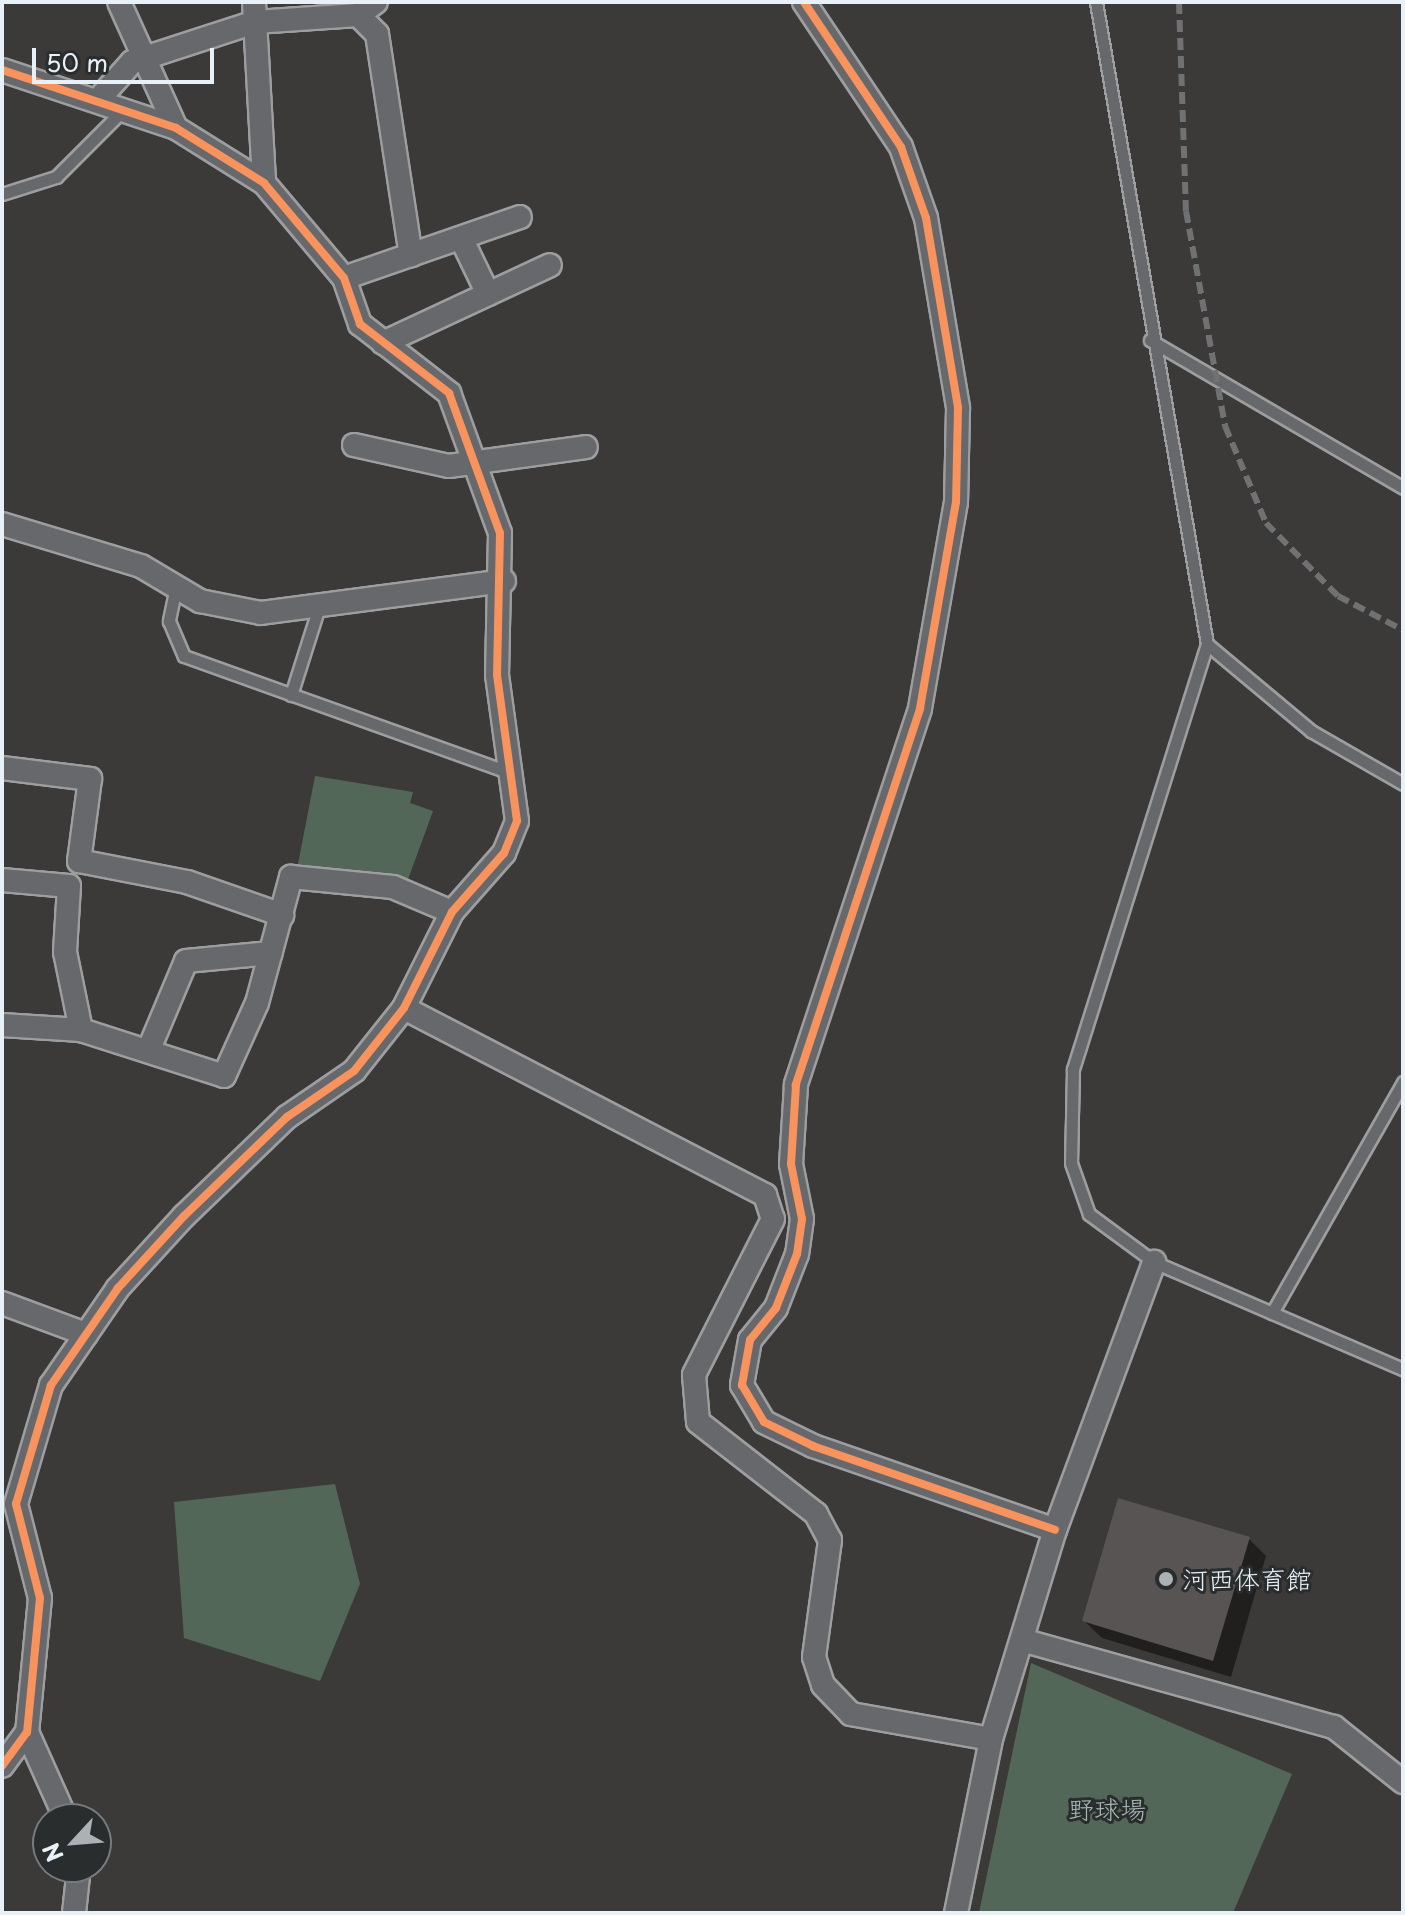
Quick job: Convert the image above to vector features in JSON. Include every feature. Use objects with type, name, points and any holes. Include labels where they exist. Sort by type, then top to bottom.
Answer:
[{"type":"street","points":[[119,2],[176,128]]},
{"type":"street","points":[[804,2],[901,147],[926,218],[958,408],[956,502],[920,709],[796,1085],[791,1164],[802,1219],[797,1254],[776,1308],[750,1340],[742,1385],[764,1422],[1055,1530]]},
{"type":"street","points":[[97,101],[116,74],[144,58],[254,12],[367,8],[377,34],[411,255]]},
{"type":"street","points":[[254,12],[264,183]]},
{"type":"street","points":[[2,70],[176,128],[264,183],[344,278],[360,324],[449,393],[500,533],[504,581],[497,675],[517,821],[504,853],[452,912],[404,1008],[354,1071],[287,1117],[184,1216],[86,1334],[51,1385],[16,1504],[40,1598],[27,1732],[59,1803]]},
{"type":"street","points":[[344,278],[462,240],[520,217]]},
{"type":"street","points":[[462,240],[488,294]]},
{"type":"street","points":[[383,343],[550,265]]},
{"type":"street","points":[[354,445],[449,466],[586,447]]},
{"type":"street","points":[[2,524],[141,566],[200,601],[261,613],[318,610],[504,581]]},
{"type":"street","points":[[2,768],[90,779],[79,861],[187,882],[282,915]]},
{"type":"street","points":[[2,1025],[81,1030],[149,1049],[224,1076],[271,953],[291,877],[393,887],[452,912]]},
{"type":"street","points":[[2,880],[69,886],[65,952],[81,1030]]},
{"type":"street","points":[[149,1049],[186,961],[271,953]]},
{"type":"street","points":[[404,1008],[765,1195],[773,1219],[725,1327],[694,1375],[694,1406],[726,1451],[816,1514],[830,1540],[814,1657],[823,1685],[851,1714],[991,1739]]},
{"type":"street","points":[[956,1913],[991,1739],[1055,1530],[1154,1262]]},
{"type":"street","points":[[2,1303],[86,1334]]},
{"type":"street","points":[[725,1327],[750,1340]]},
{"type":"street","points":[[1022,1640],[1334,1727],[1403,1782]]},
{"type":"street","points":[[2,1766],[27,1732]]},
{"type":"street","points":[[74,1913],[77,1883]]},
{"type":"lane","points":[[1096,2],[1150,340],[1207,644],[1073,1069],[1071,1163],[1089,1214],[1154,1262],[1403,1369]]},
{"type":"lane","points":[[2,194],[56,177],[123,110]]},
{"type":"lane","points":[[1150,340],[1403,488]]},
{"type":"lane","points":[[176,586],[169,621],[184,656],[510,773]]},
{"type":"lane","points":[[291,695],[318,610]]},
{"type":"lane","points":[[1207,644],[1311,731],[1403,784]]},
{"type":"lane","points":[[1272,1313],[1403,1082]]},
{"type":"green space","points":[[315,776],[413,792],[410,803],[433,811],[406,885],[305,872],[298,864]]},
{"type":"green space","points":[[335,1484],[360,1584],[320,1681],[184,1638],[174,1502]]},
{"type":"green space","name":"野球場","points":[[1031,1663],[1292,1774],[1233,1913],[979,1913]]},
{"type":"building","name":"河西体育館","points":[[1118,1498],[1250,1537],[1213,1661],[1082,1621]]},
{"type":"railway","points":[[1179,2],[1186,211],[1225,426],[1266,523],[1338,596],[1403,630]]},
{"type":"cycle path","points":[[804,2],[901,147],[926,218],[958,408],[956,502],[920,709],[796,1085],[791,1164],[802,1219],[797,1254],[776,1308],[750,1340],[742,1385],[764,1422],[813,1446],[1055,1530]]},
{"type":"cycle path","points":[[2,70],[176,128],[264,183],[344,278],[360,324],[449,393],[500,533],[497,675],[517,821],[504,853],[452,912],[404,1008],[354,1071],[287,1117],[184,1216],[118,1288],[51,1385],[16,1504],[40,1598],[27,1732],[2,1766]]},
{"type":"place","name":"河西体育館","points":[[1166,1579]]}]
